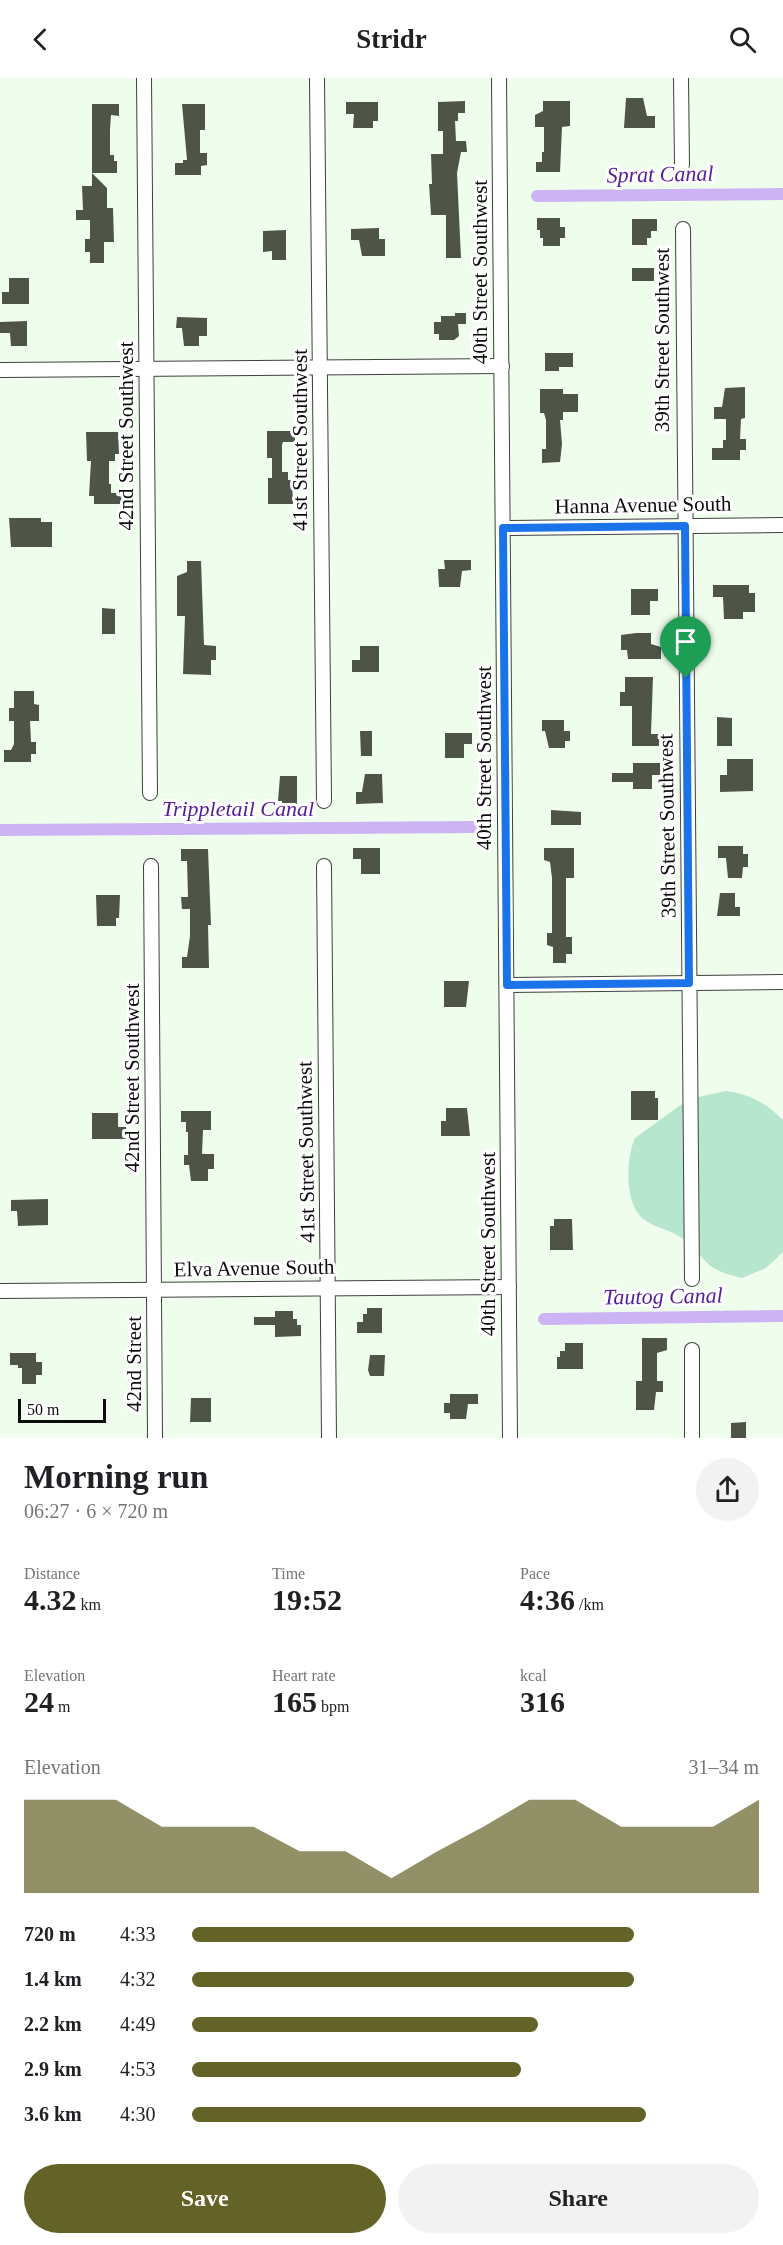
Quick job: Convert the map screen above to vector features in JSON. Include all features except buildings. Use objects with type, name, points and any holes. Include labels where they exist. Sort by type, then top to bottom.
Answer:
[{"type":"street","name":"42nd Street Southwest","points":[[144,78],[150,793]]},
{"type":"street","name":"41st Street Southwest","points":[[317,78],[324,801]]},
{"type":"street","name":"40th Street Southwest","points":[[499,78],[510,1438]]},
{"type":"street","points":[[681,78],[682,165]]},
{"type":"street","name":"39th Street Southwest","points":[[682,229],[692,1279]]},
{"type":"street","points":[[0,370],[502,366]]},
{"type":"street","name":"Hanna Avenue South","points":[[503,528],[783,525]]},
{"type":"street","name":"42nd Street Southwest","points":[[151,866],[155,1290]]},
{"type":"street","name":"41st Street Southwest","points":[[324,866],[329,1438]]},
{"type":"street","points":[[507,985],[783,982]]},
{"type":"street","name":"Elva Avenue South","points":[[0,1291],[509,1287]]},
{"type":"street","name":"42nd Street","points":[[155,1290],[155,1438]]},
{"type":"street","points":[[692,1350],[692,1438]]},
{"type":"green space","points":[[726,1091],[743,1094],[757,1100],[783,1120],[783,1252],[766,1268],[742,1278],[713,1268],[678,1236],[642,1218],[632,1201],[628,1179],[635,1138],[689,1099]]},
{"type":"waterway","name":"Sprat Canal","points":[[537,196],[783,194]]},
{"type":"waterway","name":"Trippletail Canal","points":[[0,830],[476,827]]},
{"type":"waterway","name":"Tautog Canal","points":[[544,1319],[783,1316]]},
{"type":"route","points":[[685,526],[686,678],[689,983],[507,985],[503,528],[685,526]]}]
